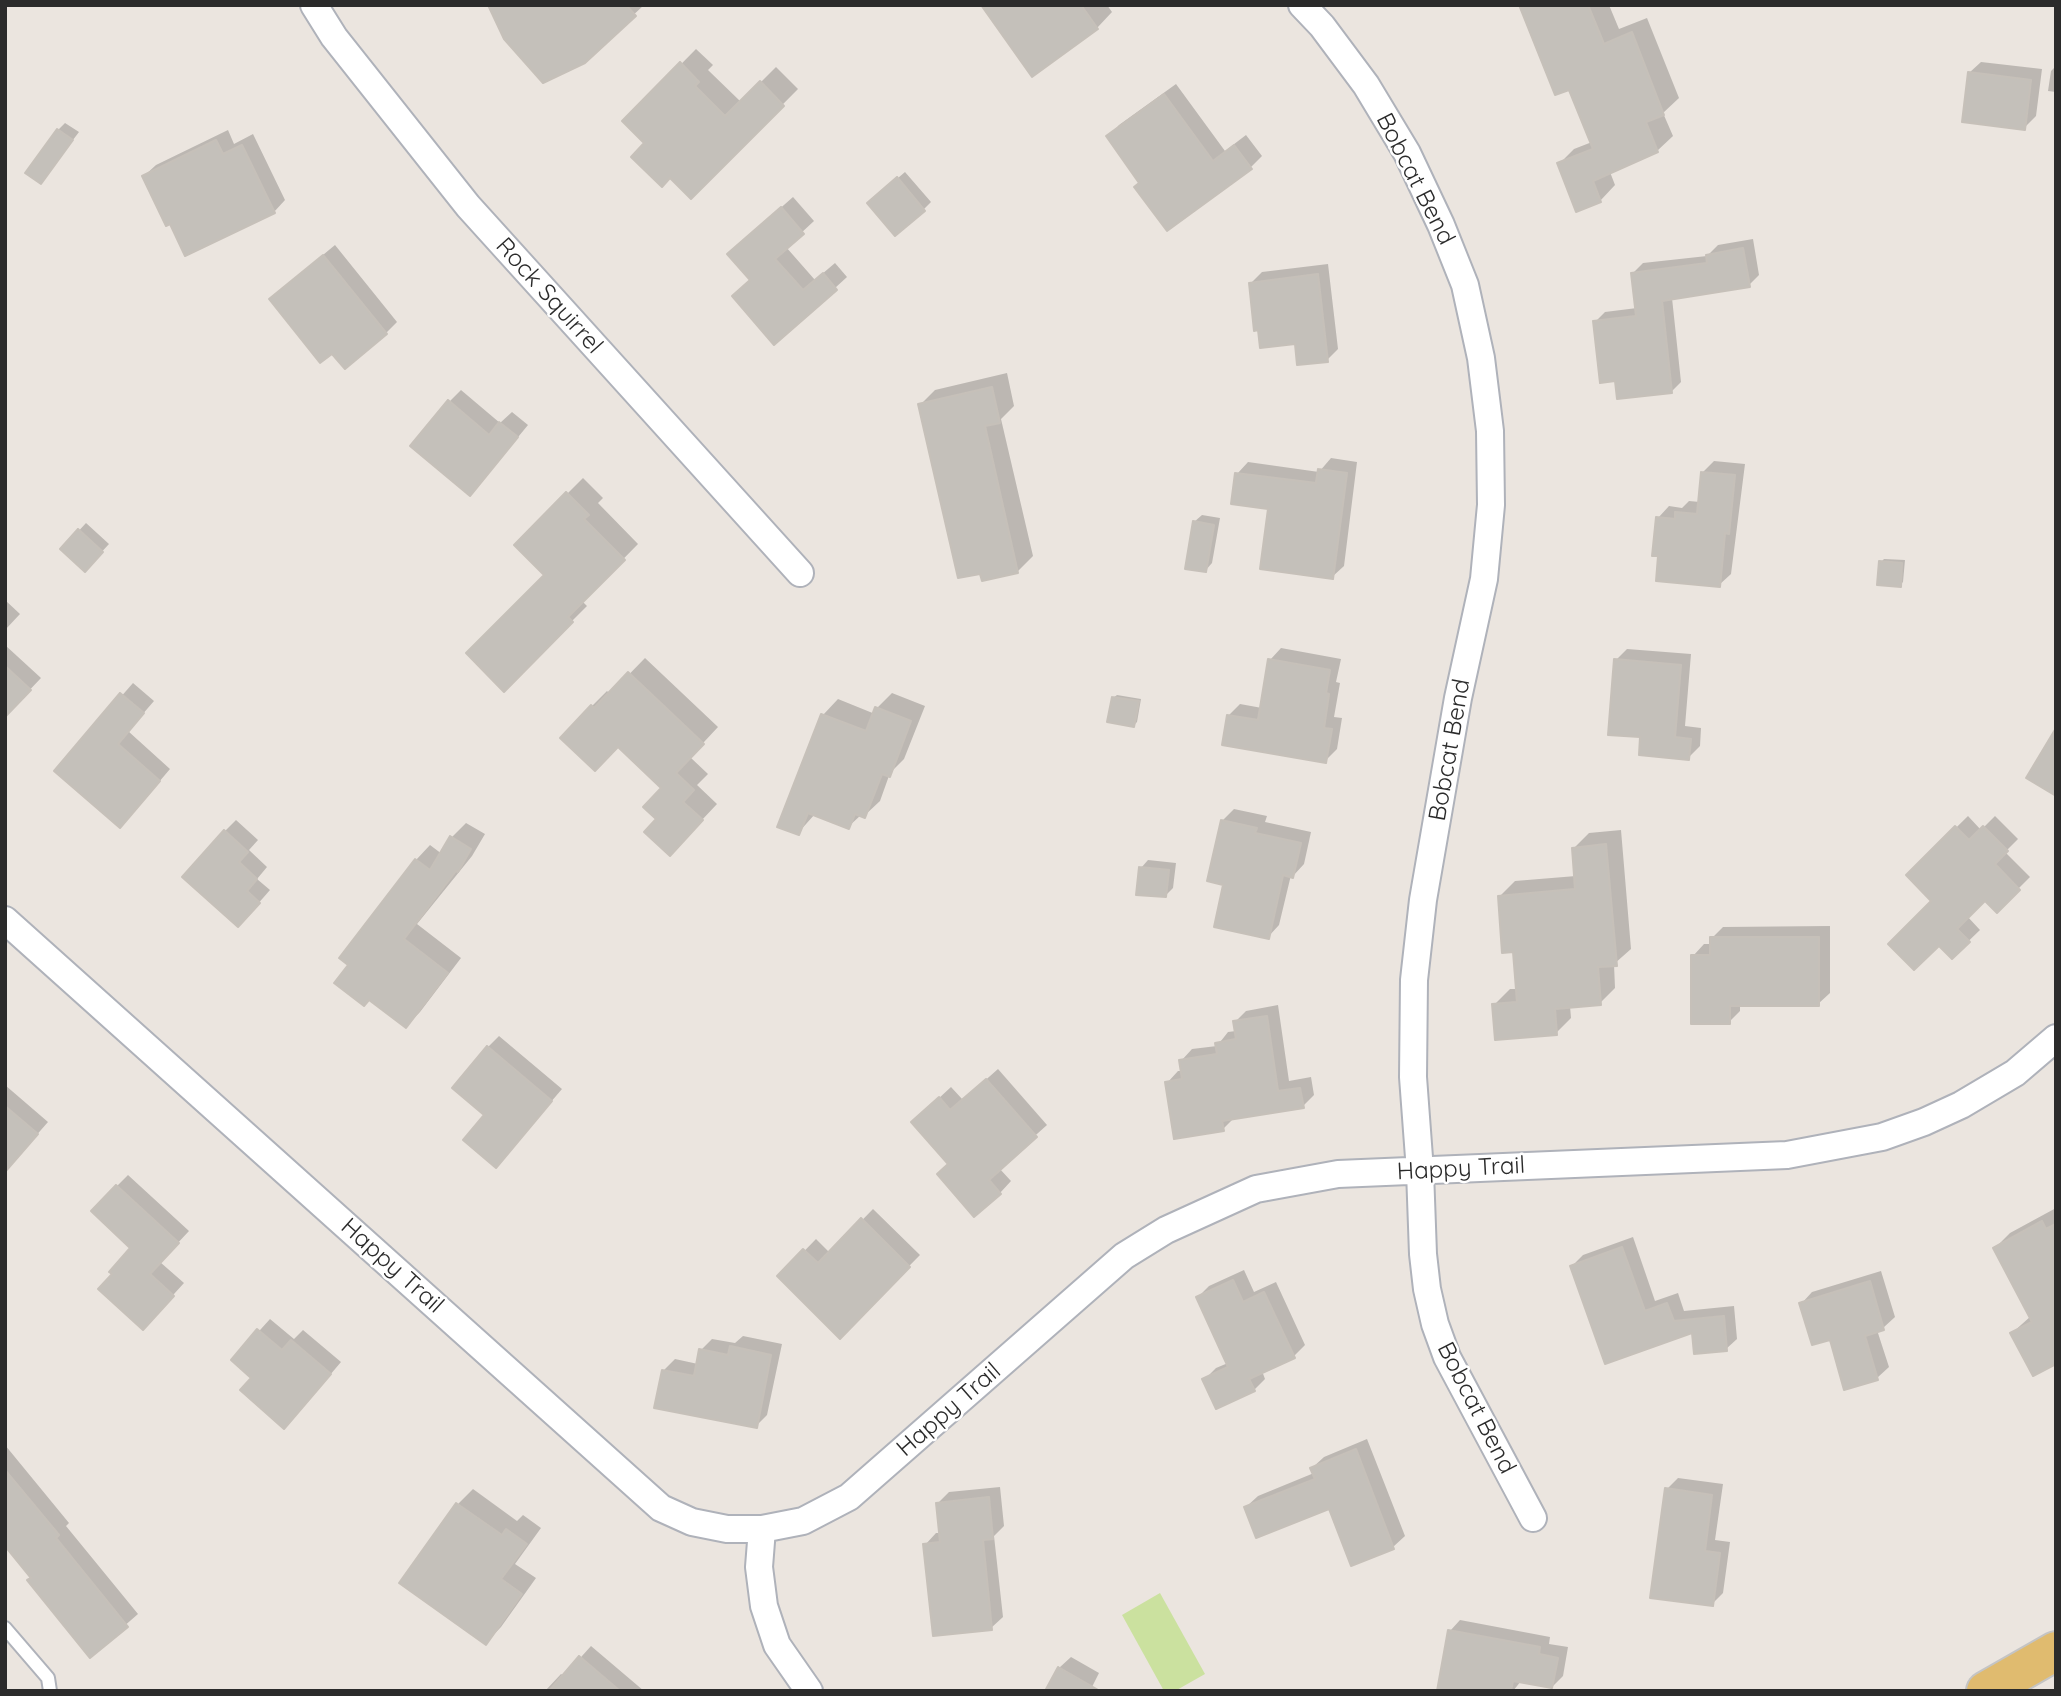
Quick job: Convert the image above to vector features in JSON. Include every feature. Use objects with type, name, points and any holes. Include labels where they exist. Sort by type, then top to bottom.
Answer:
[{"type":"main road","points":[[1986,1691],[2056,1651]]},
{"type":"street","name":"Rock Squirrel","points":[[314,5],[334,37],[468,205],[800,573]]},
{"type":"street","name":"Bobcat Bend","points":[[1302,5],[1322,26],[1366,85],[1407,153],[1441,225],[1465,285],[1481,358],[1490,431],[1491,505],[1484,579],[1456,712],[1423,900],[1414,980],[1413,1077],[1423,1254],[1435,1324],[1447,1357],[1533,1518]]},
{"type":"street","name":"Happy Trail","points":[[5,920],[661,1508],[704,1524],[727,1529],[762,1529],[803,1521],[849,1497],[1124,1256],[1166,1230],[1256,1189],[1338,1174],[1787,1155],[1882,1137],[1924,1122],[1961,1105],[2015,1073],[2056,1038]]},
{"type":"street","points":[[762,1529],[759,1567],[764,1606],[777,1645],[809,1691]]},
{"type":"lane","points":[[5,1628],[48,1678],[50,1691]]},
{"type":"green space","points":[[1160,1593],[1205,1674],[1175,1691],[1164,1691],[1122,1615]]},
{"type":"building","points":[[488,5],[626,5],[636,16],[585,63],[543,83],[504,39]]},
{"type":"building","points":[[981,5],[1081,5],[1098,29],[1032,77]]},
{"type":"building","points":[[1519,5],[1588,5],[1604,44],[1632,32],[1664,115],[1646,122],[1658,152],[1593,181],[1601,202],[1576,212],[1557,163],[1593,149],[1569,90],[1555,95]]},
{"type":"building","points":[[680,62],[699,82],[695,86],[725,116],[760,81],[784,106],[691,199],[670,178],[662,187],[631,157],[644,143],[622,121]]},
{"type":"building","points":[[1968,72],[2031,80],[2025,130],[1962,122]]},
{"type":"building","points":[[1164,94],[1213,161],[1234,145],[1252,169],[1167,231],[1134,187],[1139,183],[1106,136]]},
{"type":"building","points":[[57,129],[73,140],[41,184],[25,173]]},
{"type":"building","points":[[216,140],[223,154],[242,145],[275,213],[185,256],[170,224],[166,226],[142,176]]},
{"type":"building","points":[[897,177],[925,211],[895,236],[867,203]]},
{"type":"building","points":[[781,207],[804,234],[775,259],[803,290],[823,273],[837,290],[774,345],[732,296],[750,280],[727,254]]},
{"type":"building","points":[[1743,248],[1750,287],[1662,301],[1672,393],[1617,399],[1615,381],[1600,383],[1593,321],[1636,316],[1631,273],[1707,263],[1706,255]]},
{"type":"building","points":[[323,255],[387,334],[345,369],[332,354],[320,363],[269,299]]},
{"type":"building","points":[[1318,274],[1328,362],[1297,365],[1295,344],[1260,348],[1258,330],[1254,331],[1249,283]]},
{"type":"building","points":[[992,387],[1000,423],[985,426],[1018,573],[982,581],[980,574],[958,578],[918,404]]},
{"type":"building","points":[[448,400],[489,435],[499,422],[518,437],[470,496],[410,446]]},
{"type":"building","points":[[1318,469],[1347,473],[1333,579],[1260,569],[1268,509],[1231,504],[1235,473],[1316,483]]},
{"type":"building","points":[[1701,472],[1735,475],[1729,534],[1725,533],[1720,587],[1656,581],[1658,556],[1652,556],[1656,517],[1675,519],[1675,512],[1697,514]]},
{"type":"building","points":[[566,492],[589,515],[584,519],[625,560],[568,617],[573,622],[504,692],[466,653],[544,575],[514,545]]},
{"type":"building","points":[[1193,521],[1214,525],[1206,572],[1185,569]]},
{"type":"building","points":[[78,529],[103,552],[85,572],[60,549]]},
{"type":"building","points":[[1879,561],[1902,563],[1901,587],[1877,585]]},
{"type":"building","points":[[1268,659],[1330,670],[1324,728],[1332,729],[1326,763],[1222,745],[1227,715],[1258,720]]},
{"type":"building","points":[[1614,659],[1681,665],[1675,737],[1691,739],[1689,760],[1639,755],[1640,737],[1608,735]]},
{"type":"building","points":[[5,666],[31,690],[5,717]]},
{"type":"building","points":[[628,672],[704,744],[676,773],[694,790],[683,802],[703,820],[670,856],[644,832],[656,819],[643,807],[661,788],[618,747],[595,771],[560,738],[591,705],[594,708]]},
{"type":"building","points":[[120,693],[144,713],[118,744],[160,781],[120,828],[54,771]]},
{"type":"building","points":[[1112,697],[1139,701],[1134,727],[1107,722]]},
{"type":"building","points":[[875,707],[911,721],[890,777],[882,774],[865,818],[855,814],[849,829],[808,813],[799,835],[777,827],[821,714],[866,731]]},
{"type":"building","points":[[2056,728],[2056,796],[2026,778]]},
{"type":"building","points":[[1221,820],[1257,828],[1255,833],[1301,843],[1293,878],[1283,875],[1269,939],[1214,927],[1223,885],[1207,881]]},
{"type":"building","points":[[1955,826],[1969,840],[1983,826],[2008,851],[1995,864],[2020,890],[1997,913],[1985,901],[1957,929],[1970,942],[1952,959],[1939,946],[1914,970],[1888,944],[1931,901],[1906,875]]},
{"type":"building","points":[[224,830],[248,852],[239,862],[257,879],[247,891],[260,903],[238,927],[182,877]]},
{"type":"building","points":[[450,836],[471,849],[458,872],[456,871],[404,939],[448,973],[406,1028],[369,1000],[364,1006],[334,983],[348,965],[339,958],[415,859],[430,870]]},
{"type":"building","points":[[1606,844],[1617,966],[1598,967],[1601,1005],[1555,1009],[1557,1035],[1495,1040],[1492,1004],[1517,1002],[1513,952],[1502,953],[1498,896],[1575,889],[1572,848]]},
{"type":"building","points":[[1139,867],[1169,870],[1166,897],[1136,895]]},
{"type":"building","points":[[1710,937],[1819,937],[1819,1006],[1730,1006],[1730,1024],[1691,1024],[1691,955],[1710,955]]},
{"type":"building","points":[[1267,1016],[1278,1091],[1300,1088],[1304,1108],[1222,1121],[1224,1131],[1174,1139],[1165,1082],[1182,1079],[1179,1060],[1217,1054],[1215,1043],[1236,1039],[1233,1021]]},
{"type":"building","points":[[487,1046],[552,1101],[496,1168],[463,1140],[484,1115],[452,1088]]},
{"type":"building","points":[[986,1079],[1037,1137],[989,1180],[1001,1194],[974,1217],[937,1174],[948,1164],[911,1122],[939,1097],[950,1110]]},
{"type":"building","points":[[5,1106],[38,1134],[5,1172]]},
{"type":"building","points":[[116,1185],[179,1243],[150,1274],[174,1296],[143,1330],[98,1289],[130,1248],[91,1211]]},
{"type":"building","points":[[861,1218],[910,1267],[840,1339],[777,1276],[803,1249],[818,1263]]},
{"type":"building","points":[[2042,1221],[2046,1229],[2056,1224],[2056,1364],[2033,1376],[2010,1333],[2032,1322],[1993,1248]]},
{"type":"building","points":[[1622,1247],[1645,1311],[1667,1303],[1674,1321],[1724,1316],[1727,1351],[1694,1354],[1692,1333],[1605,1364],[1570,1266]]},
{"type":"building","points":[[1233,1280],[1243,1302],[1264,1292],[1295,1358],[1249,1379],[1255,1391],[1216,1409],[1202,1379],[1228,1367],[1196,1297]]},
{"type":"building","points":[[1870,1281],[1884,1330],[1865,1336],[1878,1380],[1844,1390],[1830,1340],[1812,1345],[1799,1303]]},
{"type":"building","points":[[257,1329],[282,1350],[291,1340],[331,1374],[284,1429],[240,1390],[251,1378],[231,1360]]},
{"type":"building","points":[[730,1346],[771,1355],[757,1428],[654,1408],[662,1370],[694,1376],[699,1349],[728,1355]]},
{"type":"building","points":[[1356,1449],[1394,1549],[1351,1566],[1329,1509],[1256,1538],[1244,1507],[1315,1479],[1310,1468]]},
{"type":"building","points":[[5,1470],[59,1535],[56,1538],[128,1627],[90,1658],[27,1580],[31,1578],[5,1546]]},
{"type":"building","points":[[1665,1488],[1712,1495],[1705,1551],[1720,1553],[1713,1606],[1650,1598]]},
{"type":"building","points":[[989,1497],[993,1539],[983,1540],[992,1630],[933,1636],[923,1544],[940,1542],[936,1503]]},
{"type":"building","points":[[456,1503],[502,1535],[506,1529],[527,1544],[501,1579],[522,1594],[486,1645],[399,1583]]},
{"type":"building","points":[[1448,1630],[1540,1647],[1539,1654],[1558,1658],[1552,1688],[1513,1681],[1511,1691],[1437,1691]]},
{"type":"building","points":[[579,1656],[620,1691],[549,1691]]},
{"type":"building","points":[[1058,1667],[1100,1691],[1045,1691]]}]
